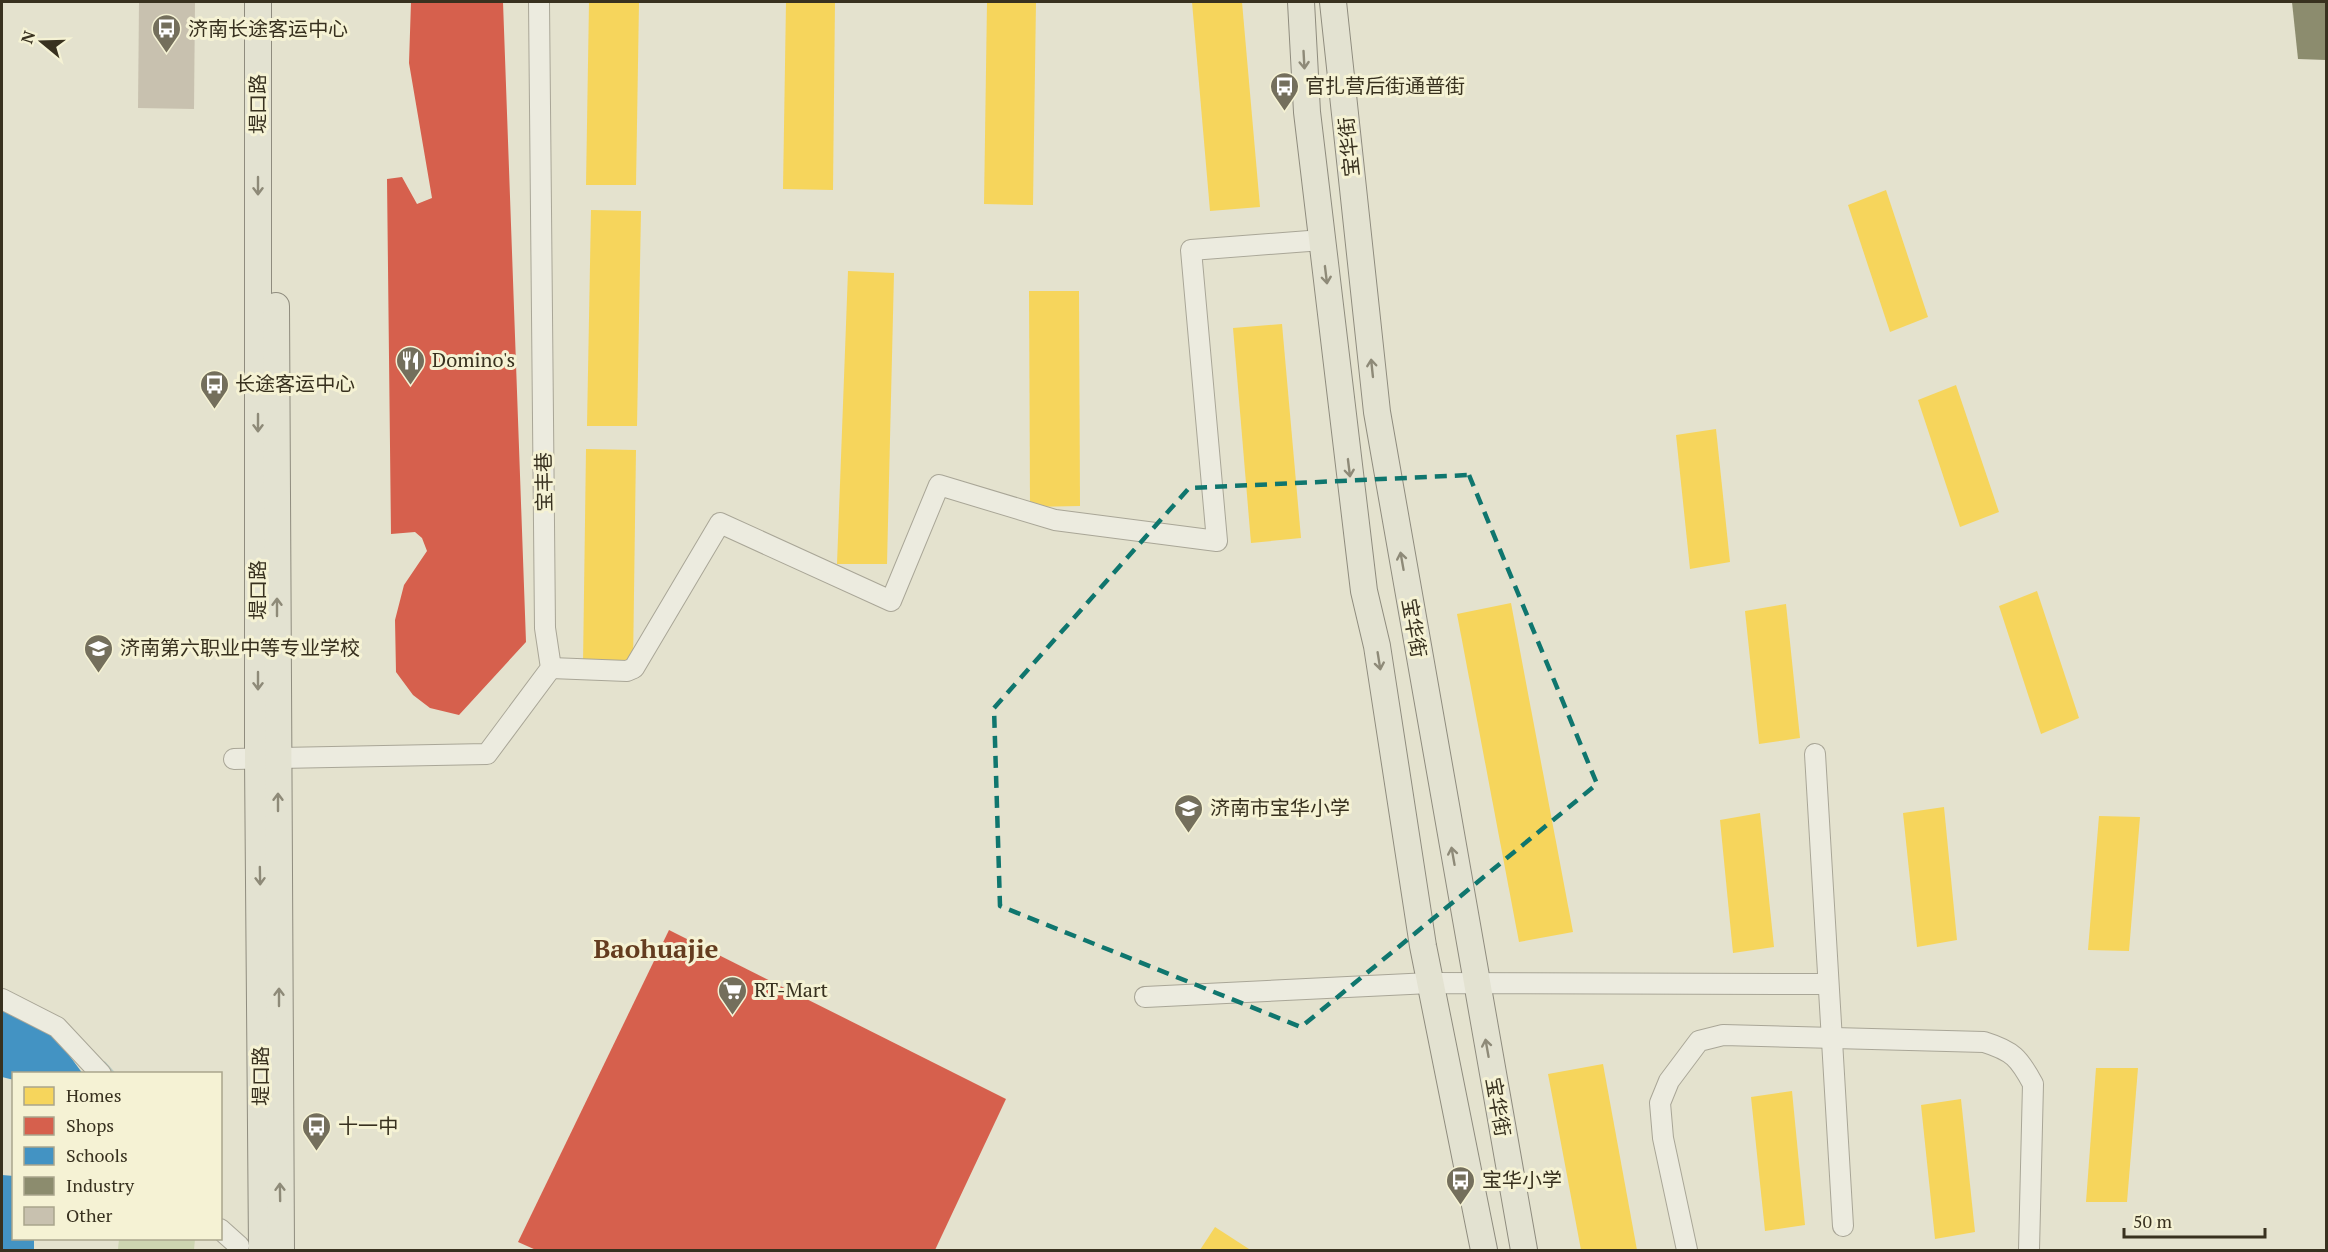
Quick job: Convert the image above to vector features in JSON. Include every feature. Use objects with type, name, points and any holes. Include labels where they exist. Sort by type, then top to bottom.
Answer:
[{"type":"main road","name":"堤口路","points":[[258,2],[267,759],[281,1251]]},
{"type":"main road","name":"堤口路","points":[[250,1248],[267,759],[275,2]]},
{"type":"main road","name":"宝华街","points":[[1301,2],[1307,112],[1364,591],[1377,646],[1430,983],[1485,1251]]},
{"type":"main road","name":"宝华街","points":[[1333,2],[1377,412],[1524,1251]]},
{"type":"street","name":"宝丰巷","points":[[539,2],[545,628],[551,668]]},
{"type":"street","points":[[267,759],[487,754],[551,668],[627,671],[634,668],[720,523],[891,601],[939,484],[1055,520],[1217,541],[1191,250],[1322,240]]},
{"type":"street","points":[[1815,754],[1830,1038],[1843,1226]]},
{"type":"street","points":[[1145,997],[1430,983],[1827,984]]},
{"type":"street","points":[[2,999],[57,1027],[99,1072]]},
{"type":"street","points":[[1687,1251],[1663,1138],[1660,1104],[1669,1082],[1685,1056],[1699,1041],[1723,1035],[1984,1042],[2005,1048],[2020,1060],[2033,1084],[2029,1251]]},
{"type":"street","points":[[222,1230],[250,1248]]},
{"type":"highlighted area","points":[[1469,475],[1597,784],[1301,1027],[1000,906],[994,708],[1189,488]]},
{"type":"green space","points":[[119,1240],[195,1240],[194,1250],[118,1249]]},
{"type":"building: Homes","points":[[589,2],[639,2],[636,185],[586,185]]},
{"type":"building: Homes","points":[[786,2],[835,2],[833,190],[783,189]]},
{"type":"building: Homes","points":[[987,2],[1036,2],[1033,205],[984,204]]},
{"type":"building: Homes","points":[[1192,2],[1242,2],[1260,207],[1210,211]]},
{"type":"building: Homes","points":[[1886,190],[1928,317],[1890,332],[1848,205]]},
{"type":"building: Homes","points":[[591,210],[641,211],[637,426],[587,426]]},
{"type":"building: Homes","points":[[848,271],[894,273],[887,564],[837,564]]},
{"type":"building: Homes","points":[[1029,291],[1079,291],[1080,506],[1030,507]]},
{"type":"building: Homes","points":[[1282,324],[1301,538],[1251,543],[1233,328]]},
{"type":"building: Homes","points":[[1956,385],[1999,512],[1960,527],[1918,400]]},
{"type":"building: Homes","points":[[1716,429],[1730,562],[1690,569],[1676,435]]},
{"type":"building: Homes","points":[[586,449],[636,450],[633,666],[583,665]]},
{"type":"building: Homes","points":[[2037,591],[2079,718],[2041,734],[1999,606]]},
{"type":"building: Homes","points":[[1511,603],[1573,932],[1519,942],[1457,614]]},
{"type":"building: Homes","points":[[1786,604],[1800,738],[1759,744],[1745,611]]},
{"type":"building: Homes","points":[[1944,807],[1957,940],[1917,947],[1903,813]]},
{"type":"building: Homes","points":[[1760,813],[1774,947],[1733,953],[1720,820]]},
{"type":"building: Homes","points":[[2099,816],[2140,817],[2129,951],[2088,950]]},
{"type":"building: Homes","points":[[19,1025],[53,1044],[72,1072],[12,1072],[12,1075],[2,1072]]},
{"type":"building: Homes","points":[[1603,1064],[1637,1250],[1581,1250],[1548,1074]]},
{"type":"building: Homes","points":[[2096,1068],[2138,1068],[2127,1202],[2086,1202]]},
{"type":"building: Homes","points":[[1792,1091],[1805,1225],[1765,1231],[1751,1097]]},
{"type":"building: Homes","points":[[1961,1099],[1975,1232],[1935,1239],[1921,1105]]},
{"type":"building: Homes","points":[[1215,1227],[1249,1249],[1200,1250]]},
{"type":"building: Shops","points":[[411,2],[503,2],[526,642],[459,715],[430,708],[413,695],[396,672],[395,620],[404,585],[427,551],[422,538],[415,532],[391,534],[387,179],[402,177],[417,204],[432,198],[409,63]]},
{"type":"building: Shops","name":"RT-Mart","points":[[669,930],[1006,1099],[935,1250],[536,1250],[518,1242]]},
{"type":"building: Shops","points":[[2,1021],[14,1027],[2,1057]]},
{"type":"building: Schools","points":[[2,1008],[52,1032],[82,1072],[12,1072],[12,1080],[2,1077]]},
{"type":"building: Schools","points":[[2,1175],[12,1176],[12,1240],[34,1240],[34,1250],[2,1250]]},
{"type":"building: Industry","points":[[2292,2],[2326,2],[2326,60],[2298,59]]},
{"type":"building: Other","name":"济南长途客运中心","points":[[139,2],[195,2],[194,109],[138,108]]},
{"type":"waterway","points":[[104,1064],[111,1072]]},
{"type":"place","name":"济南长途客运中心","points":[[167,54]]},
{"type":"place","name":"官扎营后街通普街","points":[[1284,112]]},
{"type":"place","name":"Domino's","points":[[411,386]]},
{"type":"place","name":"长途客运中心","points":[[214,410]]},
{"type":"place","name":"济南第六职业中等专业学校","points":[[99,674]]},
{"type":"place","name":"济南市宝华小学","points":[[1189,834]]},
{"type":"place","name":"RT-Mart","points":[[733,1016]]},
{"type":"place","name":"十一中","points":[[317,1152]]},
{"type":"place","name":"宝华小学","points":[[1461,1206]]},
{"type":"district","name":"Baohuajie","points":[[656,949]]}]
